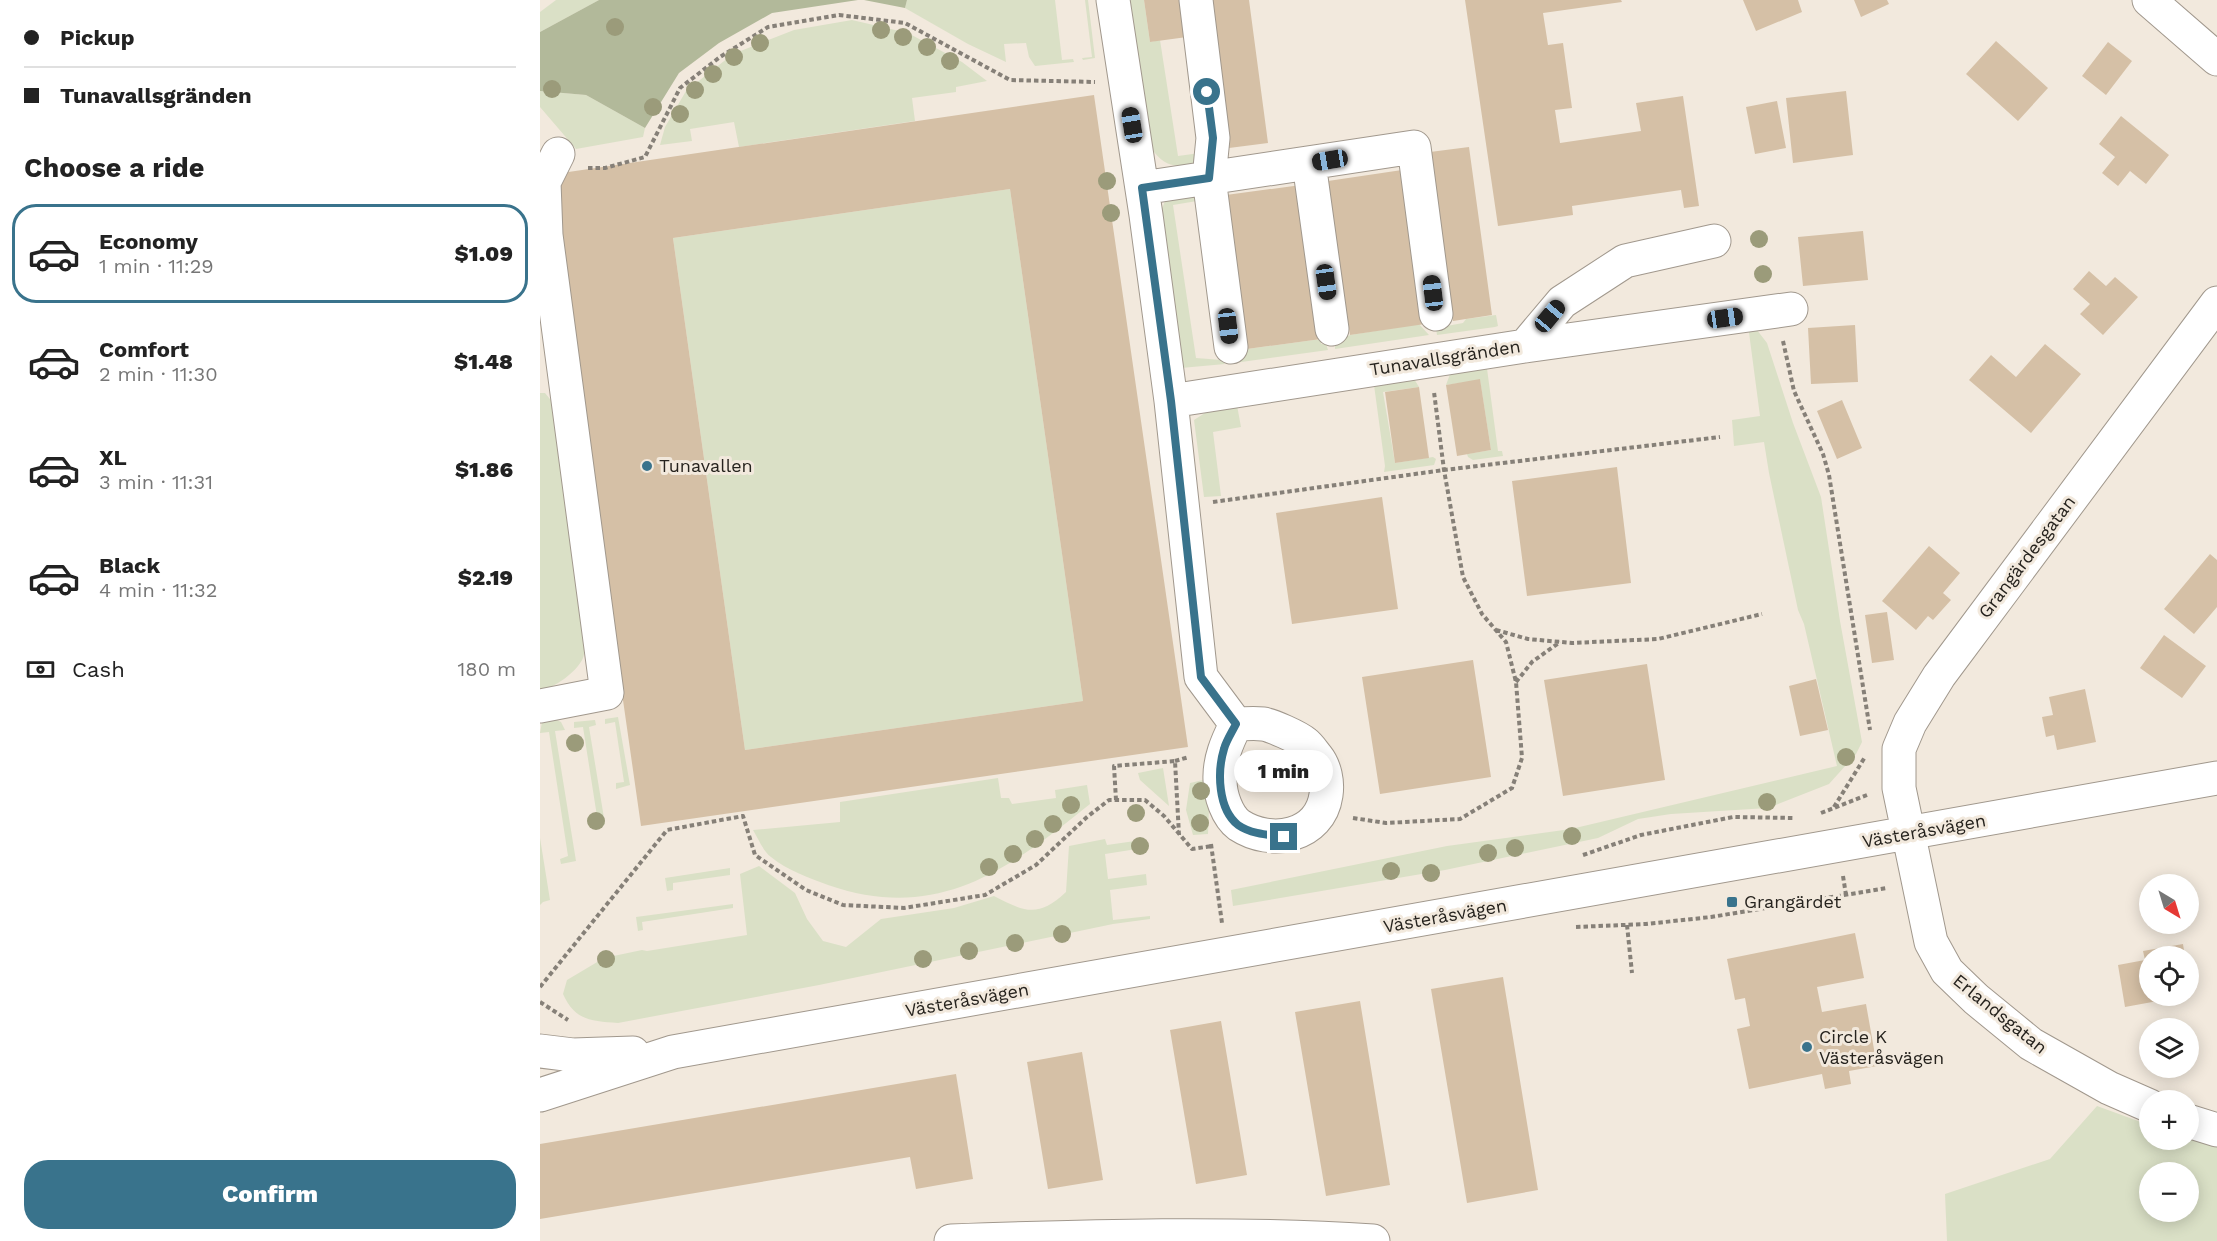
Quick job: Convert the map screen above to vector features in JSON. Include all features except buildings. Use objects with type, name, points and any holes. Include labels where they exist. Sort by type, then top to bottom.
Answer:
[{"type":"street","points":[[1113,0],[1171,401],[1201,677],[1236,724]]},
{"type":"street","points":[[1196,0],[1213,138],[1209,178],[1231,347]]},
{"type":"street","points":[[2149,0],[2217,59]]},
{"type":"street","points":[[1142,188],[1414,147],[1436,314]]},
{"type":"street","points":[[540,706],[607,693],[553,383],[544,182],[558,154]]},
{"type":"street","points":[[1308,163],[1332,329]]},
{"type":"street","points":[[1525,346],[1562,302],[1625,261],[1714,241]]},
{"type":"street","name":"Grangärdesgatan","points":[[1908,834],[1899,788],[1899,749],[1910,723],[1939,676],[2217,303]]},
{"type":"street","name":"Tunavallsgränden","points":[[1171,401],[1525,346],[1786,309]]},
{"type":"street","points":[[1236,724],[1265,724],[1305,743],[1322,763],[1327,785],[1325,803],[1316,819],[1301,831],[1284,837],[1261,834],[1238,824],[1226,808],[1220,781],[1224,749],[1236,724]]},
{"type":"street","name":"Västeråsvägen","points":[[540,1095],[673,1052],[2217,778]]},
{"type":"street","name":"Erlandsgatan","points":[[1908,834],[1931,942],[1947,971],[1976,999],[2031,1044],[2109,1088],[2139,1101]]},
{"type":"street","name":"Västeråsvägen","points":[[540,1051],[573,1055],[673,1052]]},
{"type":"street","points":[[2199,1124],[2217,1130]]},
{"type":"street","points":[[951,1241],[1109,1235],[1373,1241]]},
{"type":"path","points":[[558,154],[569,168],[605,168],[645,157],[680,88],[720,57],[768,27],[840,15],[904,23],[1010,80],[1125,83]]},
{"type":"path","points":[[1786,309],[1784,344],[1794,391],[1823,454],[1829,475],[1870,739]]},
{"type":"path","points":[[1320,812],[1386,823],[1460,819],[1512,788],[1522,758],[1516,682],[1506,642],[1482,614],[1463,577],[1444,470],[1430,361]]},
{"type":"path","points":[[1182,506],[1444,470],[1720,437]]},
{"type":"path","points":[[1496,630],[1528,639],[1572,643],[1658,639],[1762,614]]},
{"type":"path","points":[[1516,682],[1532,662],[1560,642]]},
{"type":"path","points":[[1845,895],[1833,808],[1866,754]]},
{"type":"path","points":[[1116,800],[1114,766],[1175,761],[1179,835]]},
{"type":"path","points":[[540,987],[667,830],[743,816],[755,855],[806,890],[843,905],[904,908],[985,895],[1036,865],[1087,817],[1109,800],[1145,800],[1164,816],[1192,849],[1212,846]]},
{"type":"path","points":[[1222,924],[1211,832],[1215,820],[1226,808]]},
{"type":"path","points":[[1572,927],[1627,925],[1712,917],[1918,883]]},
{"type":"path","points":[[1627,925],[1632,973]]},
{"type":"green space","points":[[556,0],[599,0],[540,32],[540,12]]},
{"type":"green space","points":[[599,0],[858,0],[772,13],[719,43],[679,73],[645,128],[586,95],[540,91],[540,32]]},
{"type":"green space","points":[[864,0],[907,0],[905,8]]},
{"type":"green space","points":[[907,0],[1055,0],[1062,60],[1073,59],[1074,62],[1035,66],[1029,57],[1026,43],[1004,44],[1006,62],[968,44],[905,8]]},
{"type":"green space","points":[[1085,0],[1088,0],[1095,58],[1083,60],[1082,58],[1092,57]]},
{"type":"green space","points":[[1129,0],[1144,0],[1150,42],[1160,40],[1178,156],[1200,153],[1198,162],[1171,165],[1161,159],[1151,148]]},
{"type":"green space","points":[[852,20],[908,33],[962,62],[987,81],[956,87],[956,92],[912,98],[915,121],[739,147],[734,122],[690,129],[692,141],[660,145],[665,127],[686,91],[733,54],[794,30]]},
{"type":"green space","points":[[540,91],[586,95],[645,128],[643,137],[576,149],[540,107]]},
{"type":"green space","points":[[1010,189],[1083,701],[745,750],[673,238]]},
{"type":"green space","points":[[1183,192],[1194,195],[1197,201],[1173,205],[1196,358],[1222,360],[1225,364],[1181,368],[1161,211],[1165,201]]},
{"type":"green space","points":[[1496,315],[1498,326],[1437,335],[1436,328],[1463,323],[1466,319]]},
{"type":"green space","points":[[1419,324],[1429,335],[1335,349],[1335,343],[1350,335]]},
{"type":"green space","points":[[1748,325],[1757,330],[1767,343],[1793,423],[1821,497],[1862,742],[1856,754],[1829,784],[1768,808],[1671,814],[1638,819],[1598,838],[1445,870],[1233,906],[1231,890],[1447,846],[1571,829],[1837,766],[1804,624],[1798,610],[1764,442],[1734,446],[1732,420],[1760,416]]},
{"type":"green space","points":[[1321,339],[1321,344],[1326,344],[1328,350],[1234,363],[1232,357],[1247,349]]},
{"type":"green space","points":[[1486,361],[1498,451],[1502,451],[1503,456],[1473,460],[1467,454],[1491,450],[1480,380],[1446,385],[1453,366]]},
{"type":"green space","points":[[1411,374],[1419,387],[1383,392],[1395,463],[1433,457],[1436,459],[1434,465],[1384,472],[1374,385]]},
{"type":"green space","points":[[540,393],[545,393],[554,404],[584,628],[584,647],[583,658],[576,669],[558,683],[540,691]]},
{"type":"green space","points":[[1236,400],[1241,427],[1213,432],[1221,496],[1204,497],[1194,420],[1222,402]]},
{"type":"green space","points":[[618,717],[630,785],[616,789],[616,783],[624,782],[615,722],[605,724],[605,719]]},
{"type":"green space","points":[[553,718],[561,722],[565,730],[555,731],[576,861],[561,864],[560,859],[568,856],[549,732],[540,733],[542,722]]},
{"type":"green space","points":[[595,720],[596,725],[589,727],[605,824],[599,829],[583,727],[574,728],[574,722]]},
{"type":"green space","points":[[1163,768],[1169,806],[1140,780],[1138,773]]},
{"type":"green space","points":[[998,778],[1001,798],[1009,798],[1012,804],[1056,798],[1055,790],[1087,785],[1090,804],[1030,850],[1000,869],[970,884],[938,893],[904,898],[867,895],[828,885],[777,862],[766,851],[753,830],[840,822],[840,802]]},
{"type":"green space","points":[[1203,780],[1209,808],[1208,834],[1193,835],[1186,810],[1190,783]]},
{"type":"green space","points":[[540,838],[550,900],[540,905]]},
{"type":"green space","points":[[1105,839],[1107,845],[1142,840],[1143,848],[1105,854],[1108,879],[1146,874],[1147,885],[1110,890],[1113,920],[1150,916],[1150,919],[1113,924],[819,985],[618,1023],[592,1020],[579,1015],[563,994],[567,980],[604,958],[642,950],[747,935],[740,874],[759,866],[795,893],[807,919],[823,941],[846,947],[881,919],[954,908],[994,896],[1023,909],[1039,909],[1047,906],[1066,892],[1069,846]]},
{"type":"green space","points":[[730,868],[730,875],[673,883],[673,890],[667,891],[665,878]]},
{"type":"green space","points":[[733,904],[733,908],[642,922],[643,930],[638,931],[636,917]]},
{"type":"green space","points":[[2097,1106],[2139,1121],[2139,1150],[2199,1150],[2199,1142],[2217,1147],[2217,1241],[1947,1241],[1945,1194],[2050,1159]]},
{"type":"place","name":"Tunavallen","points":[[647,466]]},
{"type":"place","name":"Grangärdet","points":[[1732,902]]},
{"type":"place","name":"Circle K Västeråsvägen","points":[[1807,1047]]},
{"type":"route","points":[[1207,92],[1213,138],[1209,178],[1142,188],[1171,401],[1201,677],[1236,724],[1224,749],[1220,781],[1222,794],[1226,808],[1238,824],[1261,834],[1284,837]]}]
